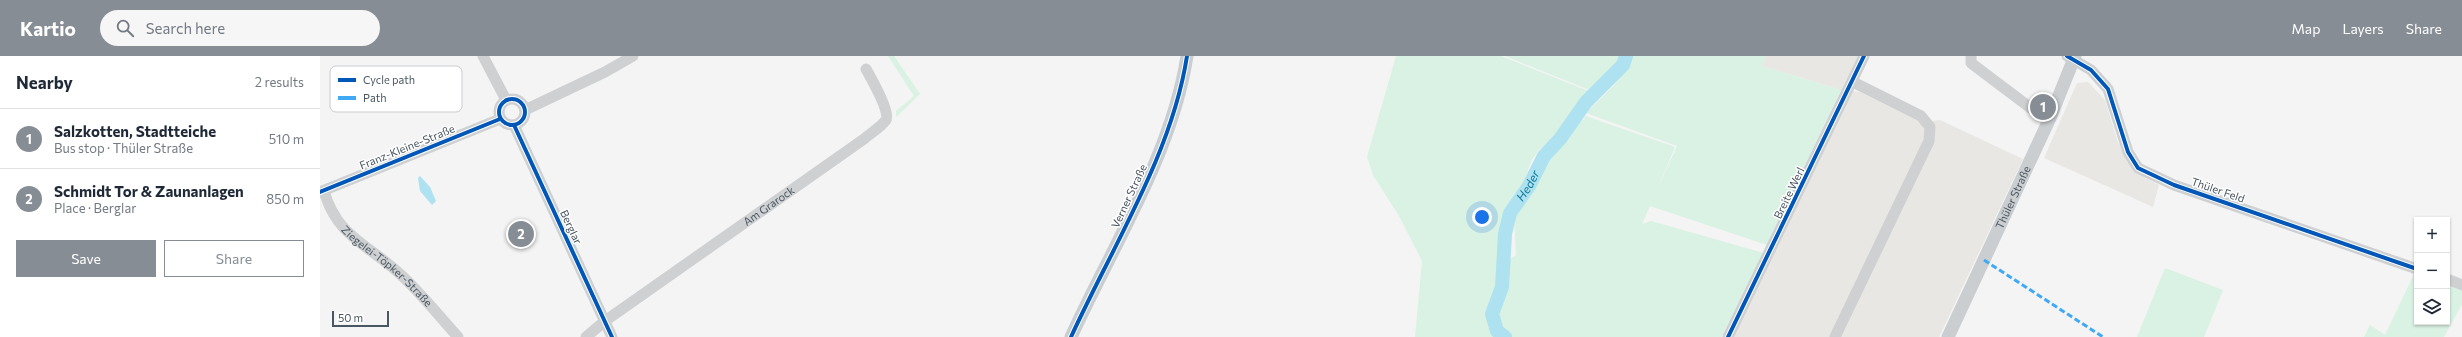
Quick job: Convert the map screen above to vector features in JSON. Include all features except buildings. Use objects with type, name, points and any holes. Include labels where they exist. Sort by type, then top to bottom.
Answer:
[{"type":"main road","name":"Verner Straße","points":[[1071,337],[1148,177],[1171,117],[1187,56]]},
{"type":"main road","name":"Thüler Straße","points":[[1948,337],[2050,118],[2072,57]]},
{"type":"street","points":[[483,56],[506,100]]},
{"type":"street","points":[[525,110],[518,100],[506,100],[500,106],[500,119],[506,124],[514,125],[522,121],[525,110],[605,72],[633,56]]},
{"type":"street","name":"Breite Werl","points":[[1728,337],[1853,82],[1864,56]]},
{"type":"street","points":[[1971,56],[1971,63],[2036,112]]},
{"type":"street","name":"Thüler Feld","points":[[2072,57],[2096,74],[2108,89],[2128,152],[2138,168],[2174,185],[2414,268]]},
{"type":"street","name":"Am Grarock","points":[[605,321],[864,139],[885,121],[887,116],[885,108],[866,69]]},
{"type":"street","points":[[1835,337],[1929,141],[1930,127],[1921,116],[1853,82]]},
{"type":"street","name":"Franz-Kleine-Straße","points":[[322,191],[500,119]]},
{"type":"street","name":"Berglar","points":[[514,125],[612,337]]},
{"type":"street","name":"Ziegelei-Töpker-Straße","points":[[322,191],[334,214],[356,242],[400,273],[458,337]]},
{"type":"street","points":[[2450,280],[2462,285]]},
{"type":"street","points":[[586,337],[605,321]]},
{"type":"shaded area","points":[[1766,56],[1858,56],[1841,90],[1762,66]]},
{"type":"shaded area","points":[[2088,82],[2105,100],[2117,140],[2133,171],[2159,185],[2153,207],[2044,158],[2077,83]]},
{"type":"shaded area","points":[[1852,91],[1860,92],[1921,122],[1940,120],[2023,159],[1939,337],[1733,337]]},
{"type":"green space","points":[[888,56],[894,56],[920,94],[896,117],[896,111],[914,96]]},
{"type":"green space","points":[[1396,56],[1501,56],[1591,92],[1584,97],[1556,136],[1539,150],[1531,161],[1524,182],[1504,209],[1499,236],[1498,286],[1487,316],[1488,327],[1500,337],[1415,337],[1422,261],[1399,216],[1373,175],[1367,157]]},
{"type":"green space","points":[[1505,56],[1621,56],[1619,63],[1592,91]]},
{"type":"green space","points":[[1631,56],[1766,56],[1762,66],[1841,90],[1767,245],[1650,206],[1642,224],[1651,221],[1764,253],[1721,337],[1512,337],[1505,331],[1498,317],[1505,292],[1510,259],[1516,255],[1514,217],[1532,190],[1546,161],[1586,116],[1675,147],[1656,192],[1677,146],[1586,113],[1619,79],[1629,64]]},
{"type":"green space","points":[[2165,268],[2223,290],[2204,337],[2137,337]]},
{"type":"green space","points":[[2414,274],[2414,325],[2450,325],[2450,286],[2462,291],[2462,304],[2444,337],[2364,337],[2370,325],[2385,335]]},
{"type":"water","points":[[420,176],[430,187],[436,201],[432,205],[420,191],[418,178]]},
{"type":"waterway","name":"Heder","points":[[1505,337],[1497,331],[1492,314],[1502,287],[1505,234],[1510,213],[1529,186],[1544,156],[1560,139],[1586,102],[1623,65],[1626,56]]},
{"type":"marked path","points":[[1984,260],[2103,337]]},
{"type":"cycle path","points":[[1071,337],[1139,200],[1155,164],[1179,93],[1187,56]]},
{"type":"cycle path","points":[[1728,337],[1864,56]]},
{"type":"cycle path","points":[[2067,56],[2091,70],[2108,89],[2128,152],[2138,168],[2174,185],[2414,268]]},
{"type":"cycle path","points":[[512,99],[521,103],[525,112],[521,121],[512,125],[503,121],[499,112],[503,103],[512,99]]},
{"type":"cycle path","points":[[320,192],[500,119]]},
{"type":"cycle path","points":[[514,125],[612,337]]},
{"type":"place","name":"Salzkotten, Stadtteiche","points":[[2043,107]]},
{"type":"place","name":"Schmidt Tor & Zaunanlagen","points":[[521,234]]}]
